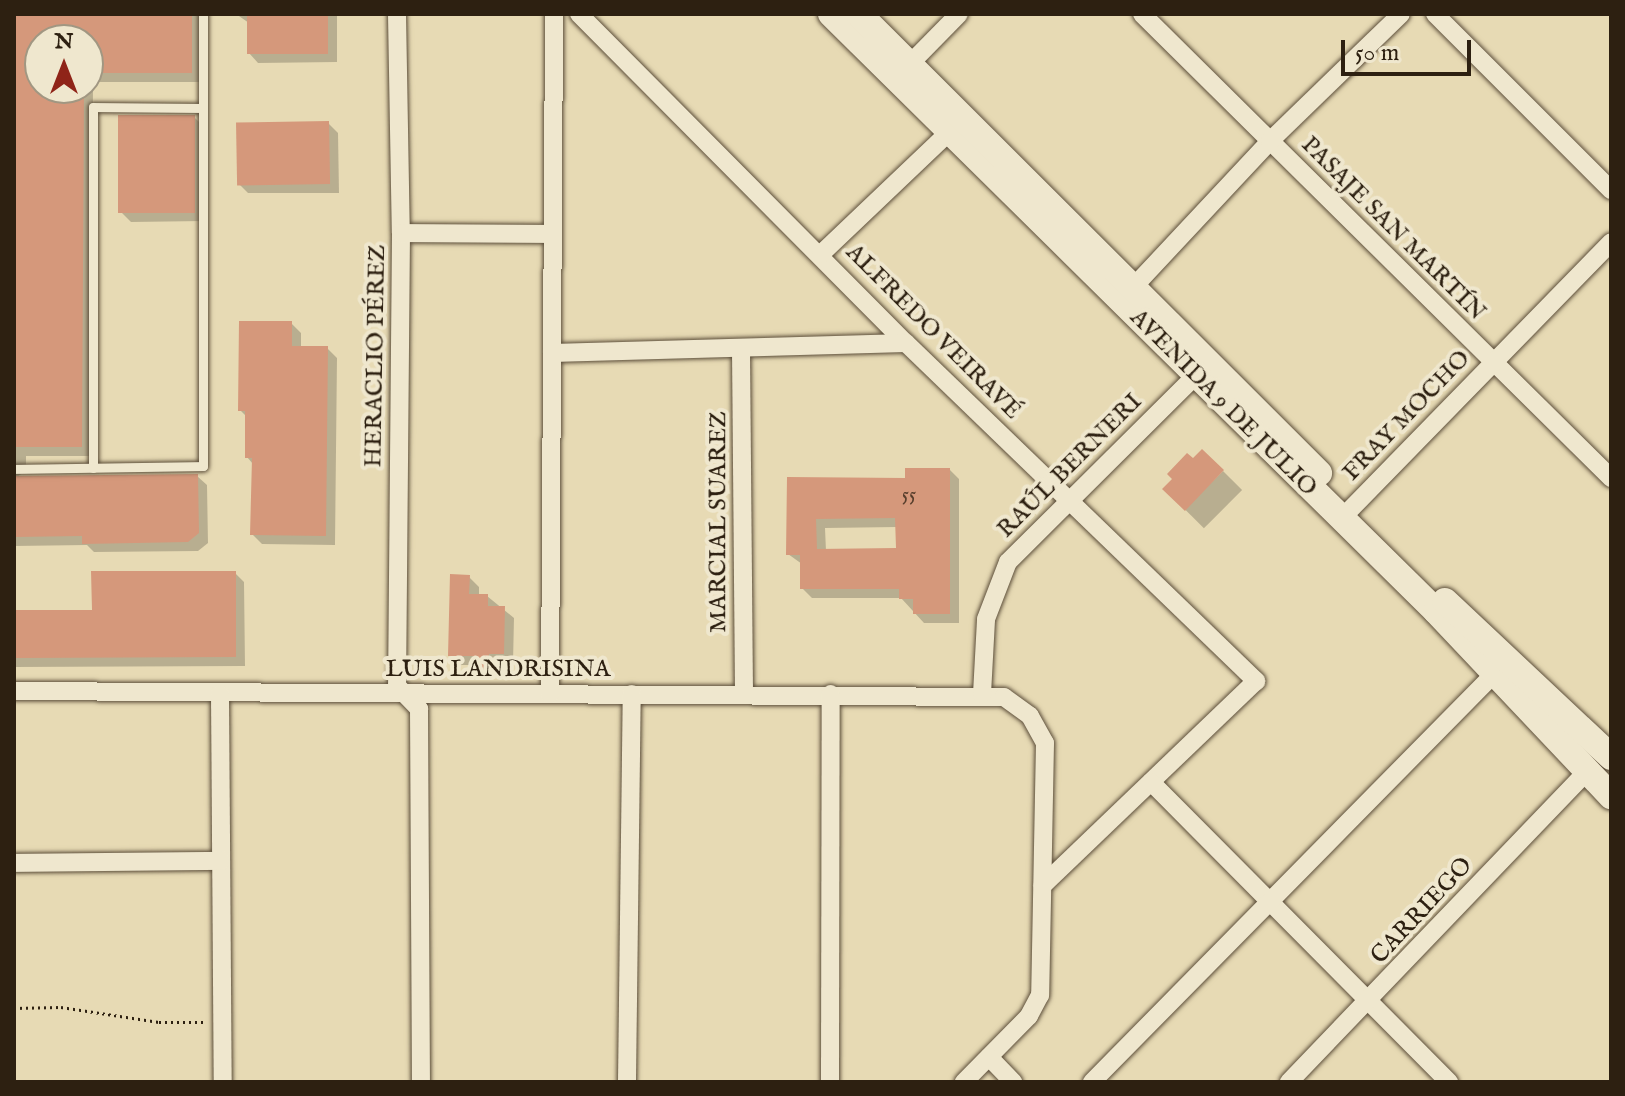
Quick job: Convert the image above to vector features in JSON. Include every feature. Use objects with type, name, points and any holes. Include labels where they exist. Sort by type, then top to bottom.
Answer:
[{"type":"main road","name":"AVENIDA 9 DE JULIO","points":[[831,14],[902,72],[1346,514],[1493,675],[1602,788]]},
{"type":"main road","name":"AVENIDA 9 DE JULIO","points":[[859,14],[949,132],[1127,295],[1195,376],[1611,757]]},
{"type":"street","name":"HERACLIO PÉREZ","points":[[397,14],[401,233],[397,686],[419,709],[421,1082]]},
{"type":"street","points":[[550,694],[550,234],[554,14]]},
{"type":"street","name":"ALFREDO VEIRAVÉ","points":[[579,14],[821,254],[906,343],[1256,681],[1151,782]]},
{"type":"street","points":[[902,72],[959,14]]},
{"type":"street","name":"PASAJE SAN MARTÍN","points":[[1142,14],[1611,478]]},
{"type":"street","points":[[1127,295],[1270,141],[1401,14]]},
{"type":"street","points":[[1435,14],[1611,190]]},
{"type":"street","points":[[821,254],[949,132]]},
{"type":"street","points":[[401,233],[550,234]]},
{"type":"street","name":"FRAY MOCHO","points":[[1346,514],[1611,242]]},
{"type":"street","points":[[552,353],[906,343]]},
{"type":"street","name":"MARCIAL SUAREZ","points":[[741,350],[744,694]]},
{"type":"street","name":"RAÚL BERNERI","points":[[982,694],[986,619],[1008,562],[1195,376]]},
{"type":"street","points":[[1092,1082],[1493,675]]},
{"type":"street","name":"LUIS LANDRISINA","points":[[14,691],[982,694]]},
{"type":"street","points":[[220,694],[223,1082]]},
{"type":"street","points":[[627,1082],[632,694]]},
{"type":"street","points":[[830,1082],[831,694]]},
{"type":"street","points":[[964,1082],[1029,1016],[1040,995],[1045,743],[1030,716],[1004,697],[982,694]]},
{"type":"street","points":[[1042,886],[1151,782],[1449,1082]]},
{"type":"street","name":"CARRIEGO","points":[[1289,1082],[1371,1001],[1602,788]]},
{"type":"street","points":[[14,863],[221,861]]},
{"type":"street","points":[[989,1057],[1013,1082]]},
{"type":"lane","points":[[14,469],[203,466],[200,108],[203,14]]},
{"type":"lane","points":[[93,468],[93,107],[200,108]]},
{"type":"path","points":[[14,1008],[221,1022]]},
{"type":"building","points":[[14,14],[192,14],[192,73],[104,73],[104,24],[24,24],[24,104],[84,104],[82,447],[14,447]]},
{"type":"building","points":[[247,14],[328,14],[328,54],[247,54]]},
{"type":"building","points":[[118,115],[195,115],[195,213],[118,213]]},
{"type":"building","points":[[329,121],[330,184],[237,186],[236,123]]},
{"type":"building","points":[[239,321],[292,321],[292,346],[328,346],[326,536],[250,535],[252,458],[245,458],[245,411],[238,411]]},
{"type":"building","points":[[1202,449],[1224,470],[1185,511],[1162,489],[1172,479],[1167,474],[1187,453],[1193,458]]},
{"type":"building","points":[[905,468],[950,468],[950,614],[913,614],[913,599],[899,599],[899,589],[800,589],[800,555],[786,555],[787,477],[905,478]],"holes":[[[895,518],[896,548],[817,549],[816,519]]]},
{"type":"building","points":[[198,474],[199,533],[188,542],[82,544],[82,536],[14,537],[14,476]]},
{"type":"building","points":[[91,571],[236,571],[236,657],[14,658],[14,610],[92,610]]},
{"type":"building","points":[[450,574],[470,575],[469,594],[488,594],[488,606],[505,606],[504,654],[489,654],[488,669],[473,668],[473,656],[448,656]]}]
